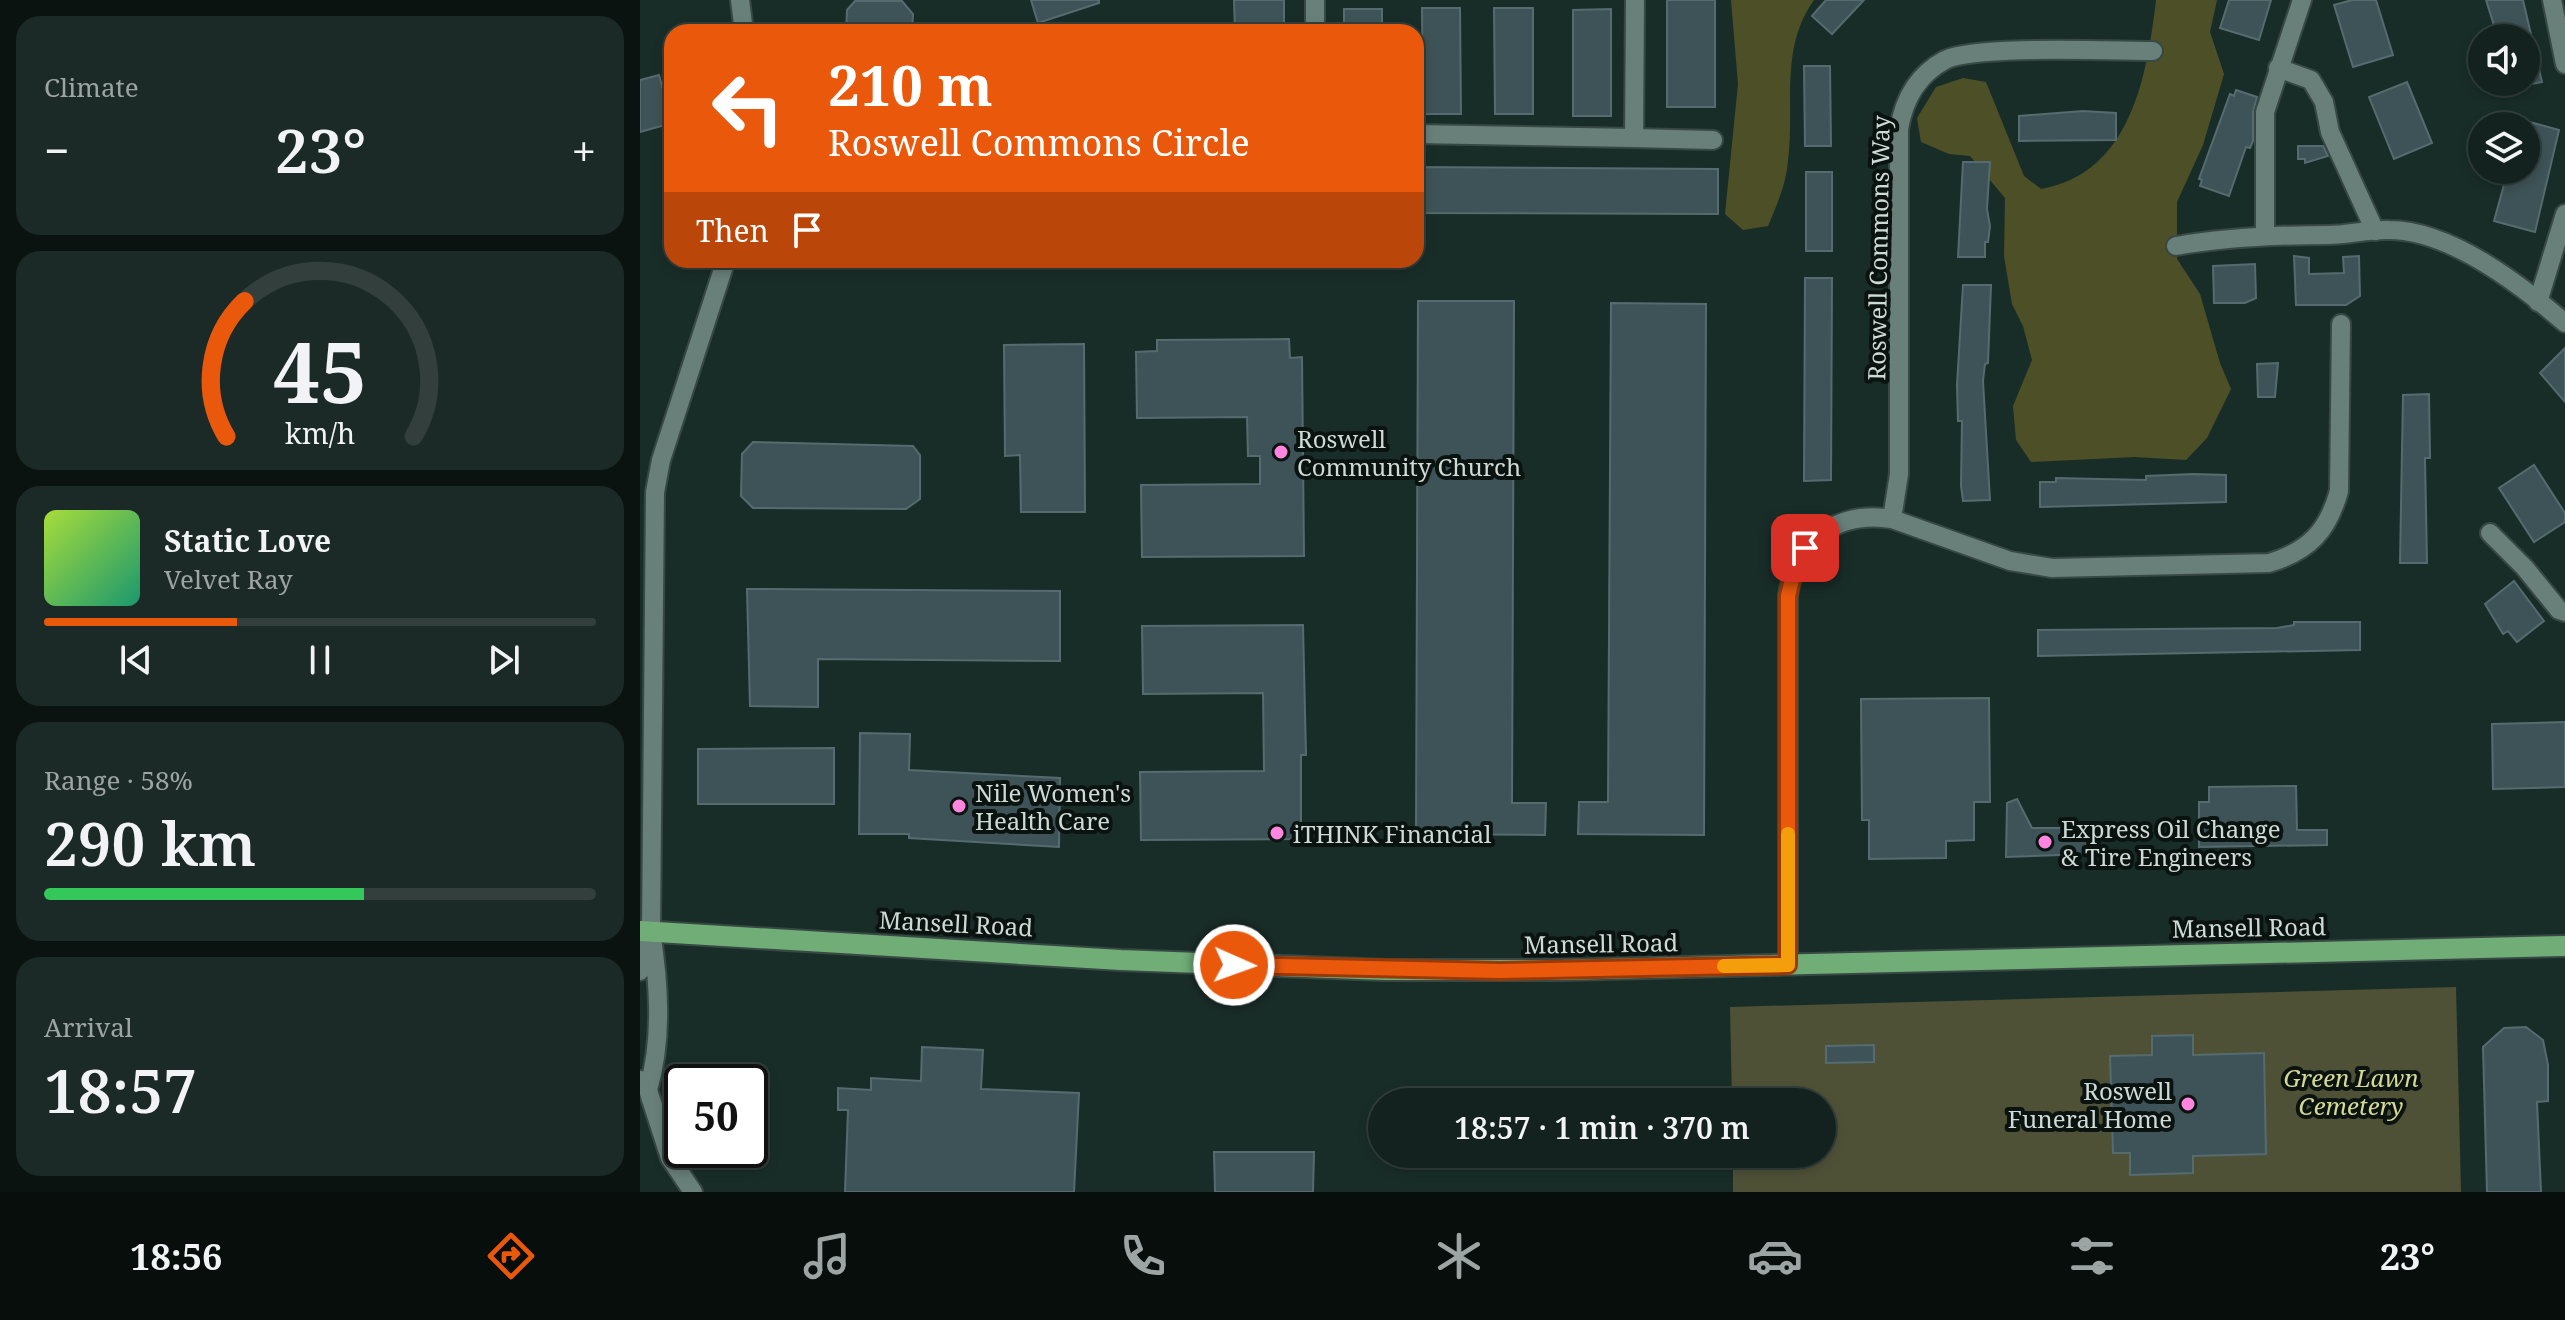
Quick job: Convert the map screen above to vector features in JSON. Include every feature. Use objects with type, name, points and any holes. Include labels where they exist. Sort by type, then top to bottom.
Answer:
[{"type":"main road","name":"Mansell Road","points":[[645,931],[1121,960],[1366,970],[1546,970],[2565,946]]},
{"type":"street","points":[[740,0],[743,24]]},
{"type":"street","points":[[1315,0],[1315,24]]},
{"type":"street","points":[[1634,138],[1635,0]]},
{"type":"street","points":[[2265,234],[2265,112],[2302,0]]},
{"type":"street","points":[[2552,0],[2565,64]]},
{"type":"street","name":"Roswell Commons Way","points":[[1892,519],[1899,474],[1899,129],[1909,93],[1931,68],[1965,53],[2153,51]]},
{"type":"street","points":[[2278,68],[2311,80],[2324,102],[2330,132],[2375,231]]},
{"type":"street","points":[[1424,134],[1713,140]]},
{"type":"street","points":[[2538,302],[2565,214]]},
{"type":"street","points":[[2176,246],[2265,234],[2416,233],[2465,251],[2565,323]]},
{"type":"street","points":[[640,971],[645,931],[647,493],[661,460],[723,268]]},
{"type":"street","points":[[1788,965],[1790,579],[1805,548],[1828,528],[1858,517],[1892,519],[2010,561],[2052,568],[2269,563],[2295,555],[2317,539],[2332,516],[2339,491],[2341,324]]},
{"type":"street","points":[[2490,533],[2525,568],[2559,610],[2565,612]]},
{"type":"street","points":[[645,931],[659,981],[654,1059],[644,1083],[670,1158],[693,1192]]},
{"type":"green space","points":[[1731,0],[1814,0],[1803,19],[1792,58],[1790,140],[1783,186],[1768,226],[1743,230],[1725,214],[1738,84]]},
{"type":"green space","points":[[2156,0],[2217,0],[2210,32],[2224,74],[2203,145],[2177,202],[2177,259],[2200,294],[2231,389],[2207,438],[2186,460],[2135,457],[2031,462],[2016,440],[2013,406],[2032,360],[2023,326],[2012,304],[2004,256],[2005,198],[1970,156],[1949,154],[1921,142],[1917,118],[1936,87],[1963,78],[1986,82],[2024,176],[2041,189],[2071,179],[2096,163],[2115,142],[2129,117],[2147,59]]},
{"type":"green space","name":"Green Lawn Cemetery","points":[[2456,987],[2461,1192],[1733,1192],[1733,1168],[1836,1168],[1836,1088],[1732,1088],[1730,1007]]},
{"type":"building","points":[[1031,0],[1099,0],[1099,3],[1038,23]]},
{"type":"building","points":[[1234,0],[1284,0],[1284,24],[1235,24]]},
{"type":"building","points":[[1667,0],[1715,0],[1715,107],[1667,107]]},
{"type":"building","points":[[1826,0],[1864,0],[1832,34],[1812,16]]},
{"type":"building","points":[[2229,0],[2271,0],[2259,40],[2220,28]]},
{"type":"building","points":[[2352,0],[2376,0],[2393,55],[2353,67],[2334,5]]},
{"type":"building","points":[[2486,0],[2523,0],[2529,24],[2494,24]]},
{"type":"building","points":[[855,1],[902,1],[913,14],[912,24],[846,24],[847,10]]},
{"type":"building","points":[[1422,8],[1460,8],[1461,114],[1424,114]]},
{"type":"building","points":[[1494,8],[1533,8],[1533,114],[1495,114]]},
{"type":"building","points":[[1344,9],[1382,9],[1382,24],[1344,24]]},
{"type":"building","points":[[1611,9],[1611,116],[1573,116],[1573,10]]},
{"type":"building","points":[[1804,66],[1830,66],[1831,146],[1805,146]]},
{"type":"building","points":[[659,75],[664,93],[664,125],[640,132],[640,80]]},
{"type":"building","points":[[2407,82],[2432,143],[2394,159],[2369,97]]},
{"type":"building","points":[[2236,90],[2257,97],[2253,112],[2253,141],[2250,148],[2246,147],[2229,196],[2200,186],[2202,180],[2199,179],[2230,94],[2234,96]]},
{"type":"building","points":[[2083,111],[2116,113],[2116,140],[2019,141],[2019,116]]},
{"type":"building","points":[[2540,125],[2559,130],[2535,232],[2494,221],[2504,184],[2540,184]]},
{"type":"building","points":[[2298,146],[2323,146],[2328,156],[2305,163],[2305,159],[2298,159]]},
{"type":"building","points":[[1963,162],[1990,162],[1987,209],[1990,226],[1985,257],[1958,257]]},
{"type":"building","points":[[1424,167],[1718,169],[1718,214],[1424,213]]},
{"type":"building","points":[[1806,172],[1832,172],[1832,251],[1806,251]]},
{"type":"building","points":[[2294,256],[2309,258],[2309,274],[2344,273],[2343,257],[2359,256],[2360,296],[2346,305],[2296,305]]},
{"type":"building","points":[[2255,264],[2256,298],[2245,303],[2214,303],[2213,266]]},
{"type":"building","points":[[1805,278],[1832,278],[1831,480],[1804,481]]},
{"type":"building","points":[[1963,285],[1991,285],[1988,363],[1985,364],[1983,381],[1990,500],[1963,501],[1961,486],[1962,421],[1958,421],[1957,385]]},
{"type":"building","points":[[1418,301],[1514,301],[1512,803],[1546,803],[1545,835],[1416,834]]},
{"type":"building","points":[[1611,303],[1706,304],[1704,835],[1578,834],[1579,802],[1608,802]]},
{"type":"building","points":[[1289,339],[1290,358],[1302,357],[1304,556],[1142,557],[1141,485],[1260,484],[1260,456],[1248,456],[1247,417],[1137,418],[1136,352],[1157,351],[1157,340]]},
{"type":"building","points":[[1084,344],[1085,512],[1021,512],[1020,455],[1005,456],[1004,345]]},
{"type":"building","points":[[2565,348],[2565,402],[2540,373]]},
{"type":"building","points":[[2278,363],[2275,397],[2258,397],[2257,364]]},
{"type":"building","points":[[2429,394],[2430,458],[2425,458],[2427,563],[2400,563],[2403,395]]},
{"type":"building","points":[[753,442],[913,446],[920,455],[920,499],[906,509],[753,508],[741,496],[742,454]]},
{"type":"building","points":[[2534,465],[2565,513],[2565,522],[2534,542],[2499,488]]},
{"type":"building","points":[[2226,475],[2226,502],[2040,507],[2040,482],[2056,482],[2056,478],[2146,480],[2146,476]]},
{"type":"building","points":[[2514,581],[2544,621],[2517,642],[2508,631],[2503,634],[2485,604]]},
{"type":"building","points":[[747,589],[1060,591],[1060,661],[818,659],[818,707],[750,706]]},
{"type":"building","points":[[2294,622],[2360,622],[2360,650],[2038,656],[2038,630],[2277,628],[2294,625]]},
{"type":"building","points":[[1303,625],[1306,755],[1301,755],[1301,839],[1141,840],[1140,772],[1264,771],[1263,693],[1143,694],[1142,626]]},
{"type":"building","points":[[1989,698],[1990,802],[1974,802],[1974,840],[1946,841],[1946,858],[1869,859],[1869,820],[1862,820],[1861,699]]},
{"type":"building","points":[[2565,722],[2565,787],[2493,789],[2492,724]]},
{"type":"building","name":"Nile Women's Health Care","points":[[860,733],[910,734],[909,770],[1060,778],[1059,847],[909,838],[909,834],[859,834]]},
{"type":"building","points":[[834,748],[834,804],[698,804],[698,749]]},
{"type":"building","points":[[2296,786],[2297,830],[2327,830],[2327,845],[2199,847],[2199,802],[2209,802],[2209,787]]},
{"type":"building","points":[[2017,799],[2032,828],[2090,828],[2089,854],[2006,857],[2007,803]]},
{"type":"building","points":[[2526,1027],[2543,1040],[2548,1065],[2548,1101],[2537,1102],[2541,1192],[2487,1192],[2483,1047],[2504,1028]]},
{"type":"building","name":"Roswell Funeral Home","points":[[2193,1035],[2193,1055],[2264,1053],[2266,1154],[2193,1156],[2193,1173],[2130,1175],[2130,1153],[2113,1153],[2110,1056],[2152,1055],[2152,1036]]},
{"type":"building","points":[[1874,1045],[1874,1062],[1826,1063],[1826,1046]]},
{"type":"building","points":[[922,1047],[983,1050],[981,1089],[1079,1093],[1074,1192],[845,1192],[848,1110],[838,1110],[838,1088],[871,1090],[871,1078],[921,1081]]},
{"type":"building","points":[[1214,1152],[1314,1152],[1313,1192],[1215,1192]]},
{"type":"slow traffic","points":[[1724,966],[1788,965],[1788,834]]},
{"type":"place","name":"Roswell Community Church","points":[[1281,452]]},
{"type":"place","name":"Nile Women's Health Care","points":[[959,806]]},
{"type":"place","name":"iTHINK Financial","points":[[1277,833]]},
{"type":"place","name":"Express Oil Change & Tire Engineers","points":[[2045,842]]},
{"type":"place","name":"Roswell Funeral Home","points":[[2188,1104]]},
{"type":"route","points":[[1234,965],[1500,971],[1788,965],[1788,596],[1790,579],[1805,548]]}]
